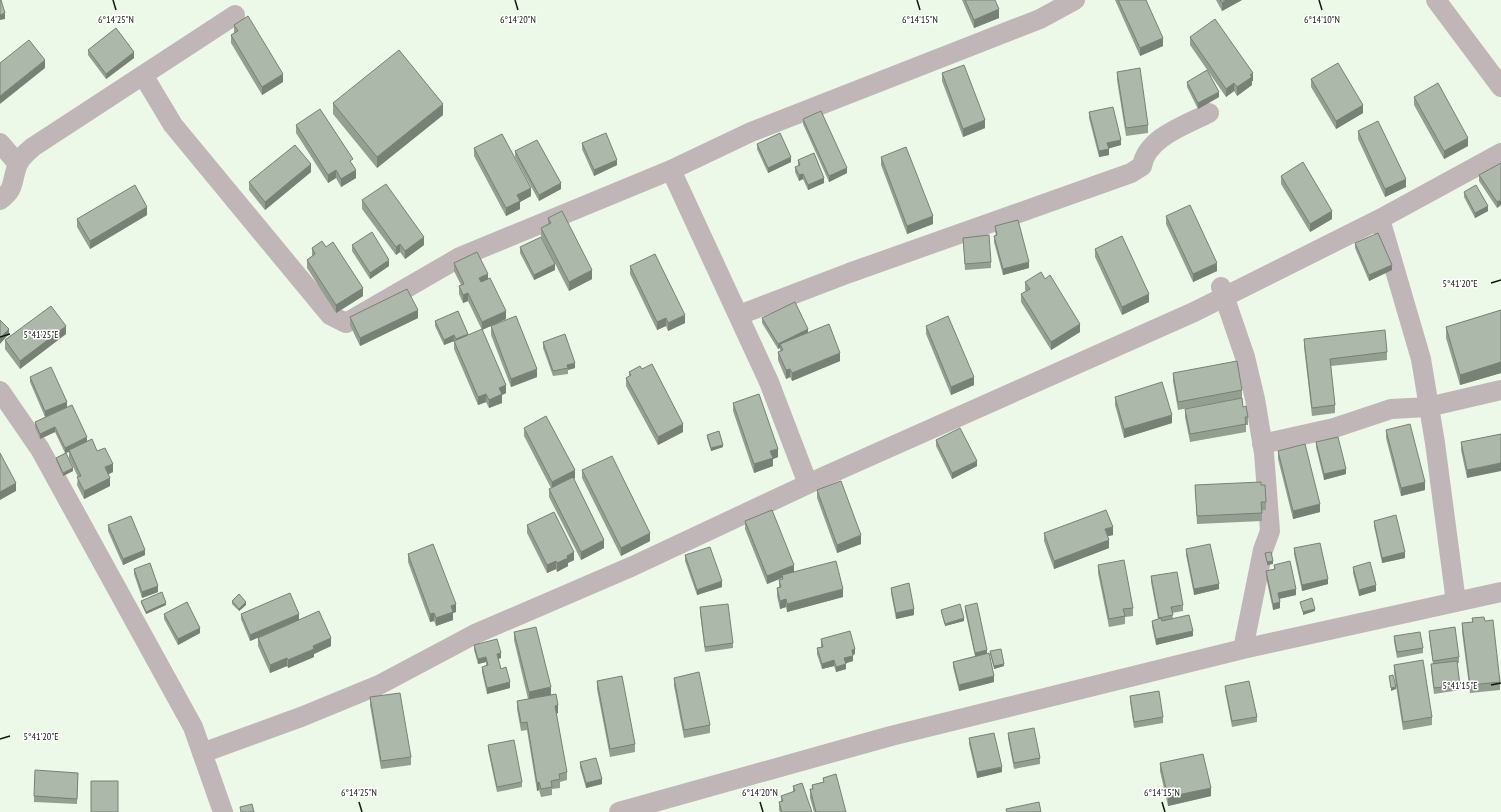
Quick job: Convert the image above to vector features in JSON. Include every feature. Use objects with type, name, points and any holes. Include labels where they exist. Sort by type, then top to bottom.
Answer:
[{"type":"street","points":[[143,75],[173,125],[330,314],[346,323],[460,257],[671,170],[751,132],[1040,19],[1075,0]]},
{"type":"street","points":[[1436,0],[1501,87]]},
{"type":"street","points":[[0,200],[12,188],[18,164],[23,156],[33,147],[235,15]]},
{"type":"street","points":[[739,315],[849,273],[1131,173],[1142,166],[1143,158],[1157,141],[1209,114]]},
{"type":"street","points":[[0,143],[18,164]]},
{"type":"street","points":[[202,753],[301,717],[379,685],[475,634],[633,566],[808,484],[1194,312],[1380,220],[1501,153]]},
{"type":"street","points":[[671,170],[769,382],[808,484]]},
{"type":"street","points":[[1380,220],[1421,359],[1456,602]]},
{"type":"street","points":[[1221,287],[1245,357],[1262,444],[1270,531],[1263,550],[1244,649]]},
{"type":"street","points":[[1262,444],[1334,428],[1392,409],[1428,407],[1501,390]]},
{"type":"street","points":[[0,391],[40,449],[193,727],[223,812]]},
{"type":"street","points":[[619,812],[884,737],[1244,649],[1501,592]]},
{"type":"building","points":[[0,0],[5,13],[0,15]]},
{"type":"building","points":[[965,0],[995,0],[999,9],[974,20]]},
{"type":"building","points":[[1118,0],[1146,0],[1163,38],[1140,48]]},
{"type":"building","points":[[248,16],[283,74],[262,87],[231,35],[238,31],[234,25]]},
{"type":"building","points":[[1215,19],[1253,73],[1250,75],[1252,77],[1237,87],[1234,83],[1226,89],[1190,37]]},
{"type":"building","points":[[116,28],[134,52],[106,74],[88,50]]},
{"type":"building","points":[[29,40],[45,60],[0,96],[0,63]]},
{"type":"building","points":[[399,50],[443,104],[377,157],[333,103]]},
{"type":"building","points":[[1338,63],[1363,105],[1336,121],[1311,79]]},
{"type":"building","points":[[964,65],[985,120],[963,129],[942,73]]},
{"type":"building","points":[[1140,68],[1148,125],[1126,128],[1117,72]]},
{"type":"building","points":[[1207,70],[1219,92],[1198,103],[1187,82]]},
{"type":"building","points":[[1438,83],[1468,138],[1444,151],[1414,97]]},
{"type":"building","points":[[1113,107],[1121,140],[1107,143],[1109,149],[1099,151],[1089,112]]},
{"type":"building","points":[[320,109],[353,159],[350,161],[356,170],[341,179],[336,170],[328,175],[296,125]]},
{"type":"building","points":[[821,111],[847,168],[829,176],[803,119]]},
{"type":"building","points":[[1378,121],[1406,179],[1385,189],[1358,131]]},
{"type":"building","points":[[606,133],[617,160],[594,170],[582,143]]},
{"type":"building","points":[[780,133],[791,157],[768,168],[757,144]]},
{"type":"building","points":[[502,134],[531,188],[517,195],[520,201],[506,208],[474,148]]},
{"type":"building","points":[[537,140],[561,183],[539,195],[515,151]]},
{"type":"building","points":[[295,145],[311,164],[265,202],[249,182]]},
{"type":"building","points":[[906,147],[933,216],[907,226],[881,157]]},
{"type":"building","points":[[814,153],[824,178],[808,185],[803,174],[799,175],[795,167],[800,165],[798,160]]},
{"type":"building","points":[[1303,162],[1332,211],[1310,224],[1281,176]]},
{"type":"building","points":[[1501,163],[1501,200],[1497,202],[1479,175]]},
{"type":"building","points":[[386,184],[424,237],[405,251],[400,244],[396,247],[362,200]]},
{"type":"building","points":[[135,185],[147,207],[90,241],[77,219]]},
{"type":"building","points":[[1476,185],[1488,206],[1475,213],[1464,192]]},
{"type":"building","points":[[1190,205],[1217,263],[1193,274],[1166,216]]},
{"type":"building","points":[[562,211],[592,270],[569,282],[541,228],[551,223],[548,218]]},
{"type":"building","points":[[1018,220],[1029,262],[1003,269],[994,236],[997,235],[995,226]]},
{"type":"building","points":[[372,232],[389,260],[370,273],[352,245]]},
{"type":"building","points":[[1378,233],[1392,265],[1369,275],[1355,243]]},
{"type":"building","points":[[989,235],[991,262],[965,264],[963,238]]},
{"type":"building","points":[[1122,236],[1149,294],[1122,307],[1095,249]]},
{"type":"building","points":[[541,237],[555,264],[534,275],[520,247]]},
{"type":"building","points":[[322,241],[326,247],[333,242],[363,288],[336,305],[307,260],[315,254],[312,248]]},
{"type":"building","points":[[477,252],[488,274],[479,278],[481,282],[490,278],[506,311],[482,322],[468,293],[463,295],[459,286],[464,284],[454,263]]},
{"type":"building","points":[[655,254],[685,315],[668,323],[666,318],[657,322],[630,266]]},
{"type":"building","points":[[1041,272],[1045,279],[1050,275],[1080,324],[1051,342],[1021,294],[1030,289],[1025,282]]},
{"type":"building","points":[[407,289],[418,310],[360,338],[350,317]]},
{"type":"building","points":[[795,302],[808,329],[778,344],[762,318]]},
{"type":"building","points":[[51,306],[66,326],[20,361],[5,340]]},
{"type":"building","points":[[1501,310],[1501,362],[1460,375],[1446,327]]},
{"type":"building","points":[[458,311],[468,334],[456,339],[454,335],[444,340],[435,321]]},
{"type":"building","points":[[516,316],[537,369],[511,379],[491,326]]},
{"type":"building","points":[[948,316],[974,377],[951,387],[926,326]]},
{"type":"building","points":[[0,320],[9,329],[0,338]]},
{"type":"building","points":[[829,324],[840,353],[792,373],[790,369],[786,370],[778,352],[783,350],[780,344]]},
{"type":"building","points":[[482,329],[506,385],[499,388],[502,394],[489,400],[486,394],[478,397],[454,341]]},
{"type":"building","points":[[1385,330],[1387,352],[1330,359],[1335,405],[1312,408],[1304,339]]},
{"type":"building","points":[[565,334],[575,363],[567,365],[568,368],[553,371],[543,342]]},
{"type":"building","points":[[1237,361],[1242,390],[1178,402],[1173,373]]},
{"type":"building","points":[[652,364],[683,424],[658,437],[626,378],[631,375],[629,372],[640,366],[642,369]]},
{"type":"building","points":[[51,367],[67,402],[45,411],[30,377]]},
{"type":"building","points":[[1162,382],[1172,415],[1124,429],[1115,397]]},
{"type":"building","points":[[759,394],[778,449],[770,451],[773,458],[754,464],[733,403]]},
{"type":"building","points":[[1242,398],[1243,407],[1246,406],[1248,417],[1245,417],[1246,424],[1190,434],[1185,409]]},
{"type":"building","points":[[72,405],[87,437],[65,448],[55,427],[40,434],[35,422]]},
{"type":"building","points":[[546,416],[575,470],[552,482],[524,428]]},
{"type":"building","points":[[1410,424],[1425,482],[1401,488],[1386,430]]},
{"type":"building","points":[[960,428],[977,461],[952,473],[936,440]]},
{"type":"building","points":[[719,431],[723,445],[711,448],[707,435]]},
{"type":"building","points":[[1501,434],[1501,463],[1467,470],[1461,442]]},
{"type":"building","points":[[1338,437],[1346,469],[1324,474],[1316,442]]},
{"type":"building","points":[[92,439],[97,451],[105,448],[113,464],[105,467],[110,478],[84,491],[77,477],[81,476],[69,450]]},
{"type":"building","points":[[1305,444],[1320,504],[1293,511],[1278,451]]},
{"type":"building","points":[[0,453],[16,483],[0,492]]},
{"type":"building","points":[[66,453],[73,468],[63,473],[56,458]]},
{"type":"building","points":[[612,456],[650,533],[621,548],[582,470]]},
{"type":"building","points":[[573,477],[604,540],[581,552],[549,489]]},
{"type":"building","points":[[841,481],[861,535],[837,545],[817,490]]},
{"type":"building","points":[[1261,482],[1261,485],[1265,485],[1266,502],[1261,502],[1262,513],[1197,516],[1195,485]]},
{"type":"building","points":[[772,510],[794,565],[767,576],[745,521]]},
{"type":"building","points":[[1106,510],[1113,527],[1105,529],[1109,540],[1054,561],[1044,533]]},
{"type":"building","points":[[554,512],[574,552],[567,556],[568,558],[557,563],[556,561],[547,565],[527,525]]},
{"type":"building","points":[[1396,515],[1405,552],[1382,558],[1374,521]]},
{"type":"building","points":[[131,516],[145,550],[123,559],[108,525]]},
{"type":"building","points":[[1320,543],[1328,579],[1302,585],[1294,548]]},
{"type":"building","points":[[433,544],[456,604],[451,606],[453,612],[436,618],[434,613],[430,614],[408,554]]},
{"type":"building","points":[[1210,544],[1219,584],[1194,589],[1186,549]]},
{"type":"building","points":[[710,547],[722,581],[697,590],[685,555]]},
{"type":"building","points":[[1271,552],[1273,561],[1267,562],[1265,553]]},
{"type":"building","points":[[1124,560],[1133,608],[1123,609],[1125,616],[1109,619],[1098,565]]},
{"type":"building","points":[[836,561],[843,589],[787,604],[786,599],[780,601],[777,588],[781,587],[779,580],[783,579],[782,575]]},
{"type":"building","points":[[1290,561],[1296,589],[1278,593],[1280,602],[1273,604],[1266,571],[1275,569],[1274,565]]},
{"type":"building","points":[[1370,562],[1376,585],[1359,590],[1353,567]]},
{"type":"building","points":[[150,563],[158,586],[142,592],[134,569]]},
{"type":"building","points":[[1177,572],[1183,605],[1171,607],[1173,615],[1159,618],[1151,576]]},
{"type":"building","points":[[909,583],[914,609],[896,613],[891,588]]},
{"type":"building","points":[[162,592],[166,603],[146,612],[141,601]]},
{"type":"building","points":[[290,593],[299,614],[250,635],[241,614]]},
{"type":"building","points":[[239,594],[246,602],[239,609],[232,601]]},
{"type":"building","points":[[1312,598],[1315,609],[1303,612],[1300,602]]},
{"type":"building","points":[[187,602],[200,628],[178,639],[164,614]]},
{"type":"building","points":[[977,603],[987,650],[975,653],[965,606]]},
{"type":"building","points":[[728,604],[733,643],[705,647],[700,607]]},
{"type":"building","points":[[960,604],[964,618],[945,624],[941,610]]},
{"type":"building","points":[[319,611],[331,638],[313,646],[314,649],[288,660],[287,658],[270,665],[258,638]]},
{"type":"building","points":[[1189,615],[1193,631],[1156,639],[1152,621],[1161,618],[1162,621]]},
{"type":"building","points":[[1484,617],[1485,621],[1493,620],[1500,682],[1470,685],[1462,623],[1473,622],[1472,618]]},
{"type":"building","points":[[536,627],[551,687],[529,692],[514,632]]},
{"type":"building","points":[[1455,627],[1459,657],[1433,661],[1429,631]]},
{"type":"building","points":[[850,631],[855,649],[852,650],[853,656],[844,658],[846,664],[836,667],[834,660],[822,664],[817,648],[823,647],[821,639]]},
{"type":"building","points":[[1420,632],[1423,648],[1397,652],[1394,636]]},
{"type":"building","points":[[497,639],[501,653],[497,654],[501,669],[506,667],[510,682],[487,688],[482,667],[488,665],[486,657],[478,659],[474,645]]},
{"type":"building","points":[[1001,649],[1004,664],[994,666],[990,651]]},
{"type":"building","points":[[989,653],[994,676],[959,685],[953,662]]},
{"type":"building","points":[[1423,660],[1432,717],[1403,722],[1394,665]]},
{"type":"building","points":[[1457,661],[1460,685],[1434,688],[1431,664]]},
{"type":"building","points":[[699,672],[710,725],[684,730],[674,678]]},
{"type":"building","points":[[1393,675],[1396,687],[1391,688],[1389,676]]},
{"type":"building","points":[[622,676],[635,744],[610,749],[597,681]]},
{"type":"building","points":[[1249,681],[1257,717],[1232,721],[1225,686]]},
{"type":"building","points":[[1159,691],[1163,717],[1134,722],[1130,696]]},
{"type":"building","points":[[400,693],[411,757],[381,761],[370,697]]},
{"type":"building","points":[[556,694],[558,705],[555,706],[567,772],[559,774],[560,779],[551,781],[552,787],[541,789],[539,782],[537,783],[527,722],[521,723],[517,701]]},
{"type":"building","points":[[1034,728],[1040,758],[1014,763],[1008,733]]},
{"type":"building","points":[[994,733],[1002,767],[977,772],[969,738]]},
{"type":"building","points":[[514,740],[522,782],[497,787],[488,745]]},
{"type":"building","points":[[1203,754],[1211,788],[1168,797],[1160,763]]},
{"type":"building","points":[[596,758],[602,779],[586,783],[580,762]]},
{"type":"building","points":[[35,770],[78,773],[77,799],[34,796]]},
{"type":"building","points":[[836,774],[846,812],[816,812],[810,789],[813,789],[812,785],[824,782],[823,778]]},
{"type":"building","points":[[91,781],[118,781],[118,812],[91,812]]},
{"type":"building","points":[[802,783],[812,812],[782,812],[779,802],[783,801],[781,796],[795,791],[793,786]]},
{"type":"building","points":[[1039,802],[1041,812],[1007,812],[1006,809]]},
{"type":"building","points":[[252,804],[254,812],[241,812],[240,807]]}]
